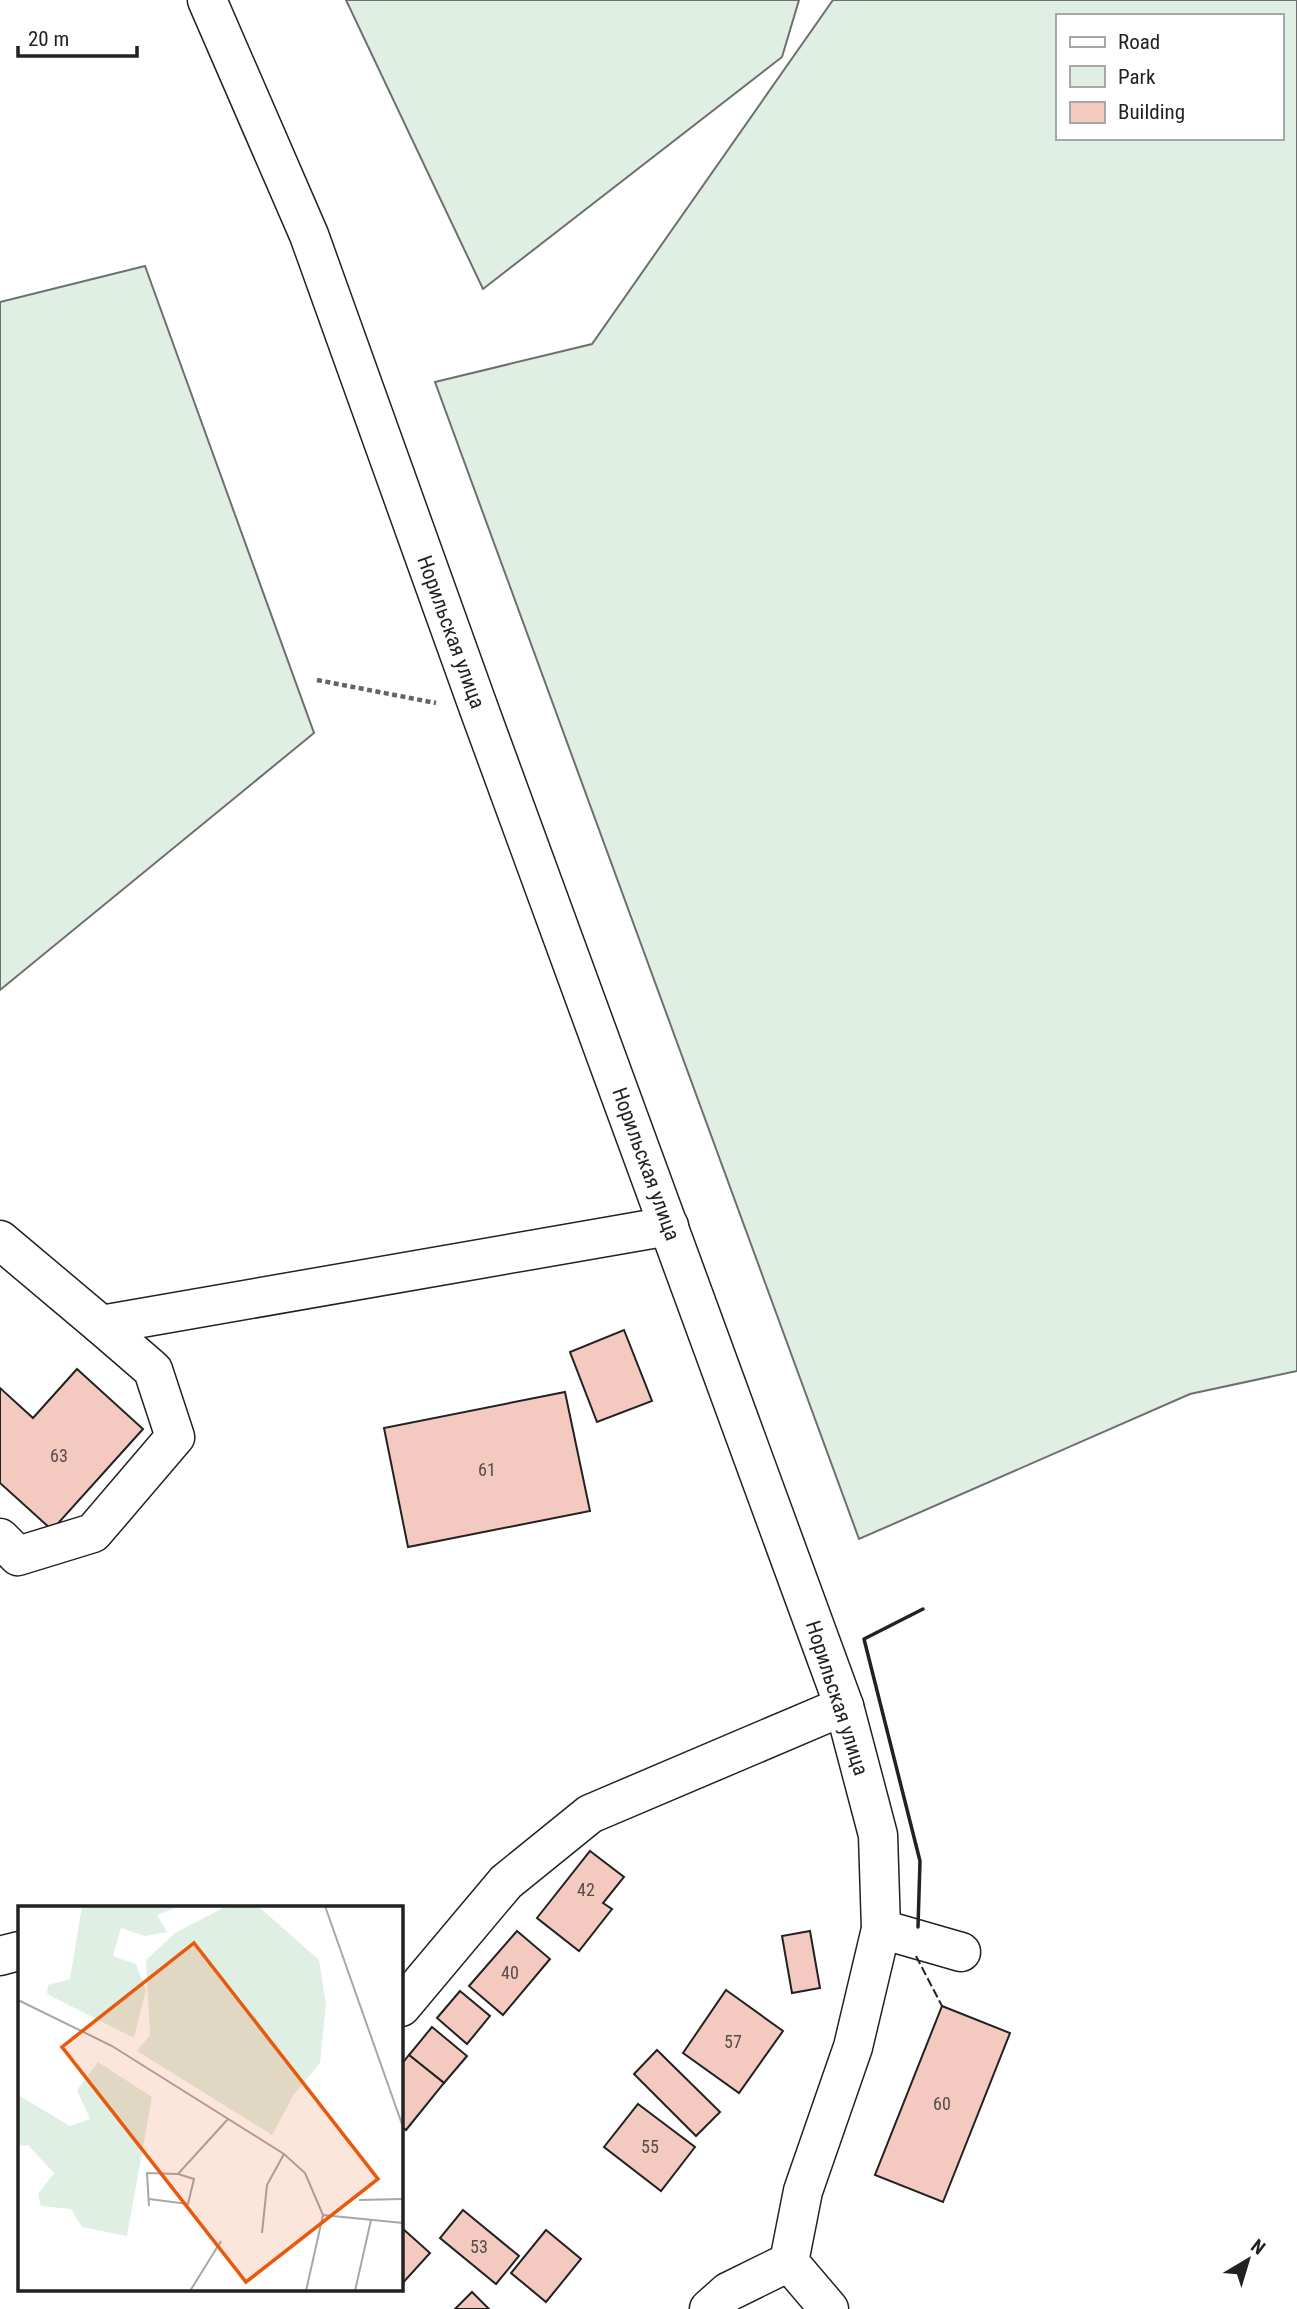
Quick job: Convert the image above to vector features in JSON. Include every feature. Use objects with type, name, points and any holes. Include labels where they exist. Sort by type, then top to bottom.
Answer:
[{"type":"main road","name":"Норильская улица","points":[[207,0],[309,235],[479,709],[844,1706],[878,1835],[881,1929],[853,2047],[803,2191],[789,2262]]},
{"type":"main road","points":[[102,1325],[669,1226]]},
{"type":"main road","points":[[0,1240],[153,1370],[175,1437],[93,1533],[18,1556],[0,1538]]},
{"type":"main road","points":[[402,2006],[506,1882],[590,1814],[844,1706]]},
{"type":"main road","points":[[881,1929],[961,1952]]},
{"type":"main road","points":[[0,1956],[18,1951]]},
{"type":"main road","points":[[709,2309],[728,2292],[789,2262],[829,2309]]},
{"type":"path","points":[[317,680],[383,694],[479,709]]},
{"type":"green space","points":[[346,0],[799,0],[782,57],[483,289]]},
{"type":"green space","points":[[833,0],[1297,0],[1297,1371],[1190,1394],[859,1539],[435,382],[592,344]]},
{"type":"green space","points":[[145,266],[314,733],[0,990],[0,302]]},
{"type":"building","points":[[624,1330],[652,1401],[597,1422],[570,1352]]},
{"type":"building","points":[[77,1369],[143,1429],[52,1530],[0,1483],[0,1388],[33,1418]]},
{"type":"building","points":[[565,1392],[590,1511],[408,1547],[384,1428]]},
{"type":"building","points":[[590,1851],[624,1877],[603,1903],[612,1909],[579,1951],[537,1918]]},
{"type":"building","points":[[517,1931],[550,1959],[503,2015],[469,1986]]},
{"type":"building","points":[[810,1931],[820,1988],[792,1993],[782,1936]]},
{"type":"building","points":[[726,1990],[783,2031],[739,2093],[683,2053]]},
{"type":"building","points":[[460,1991],[490,2016],[467,2044],[437,2018]]},
{"type":"building","points":[[942,2006],[1010,2033],[943,2202],[875,2175]]},
{"type":"building","points":[[432,2027],[467,2056],[444,2083],[409,2055]]},
{"type":"building","points":[[657,2050],[720,2112],[696,2136],[634,2074]]},
{"type":"building","points":[[409,2055],[444,2083],[406,2130],[402,2127],[402,2064]]},
{"type":"building","points":[[638,2104],[695,2147],[661,2191],[604,2147]]},
{"type":"building","points":[[463,2210],[519,2256],[496,2284],[440,2238]]},
{"type":"building","points":[[402,2228],[430,2253],[402,2284]]},
{"type":"building","points":[[546,2230],[581,2259],[546,2302],[511,2273]]},
{"type":"building","points":[[472,2292],[489,2309],[455,2309]]},
{"type":"fence","points":[[916,1956],[942,2006]]},
{"type":"wall","points":[[918,1927],[920,1861],[864,1639],[923,1609]]}]
